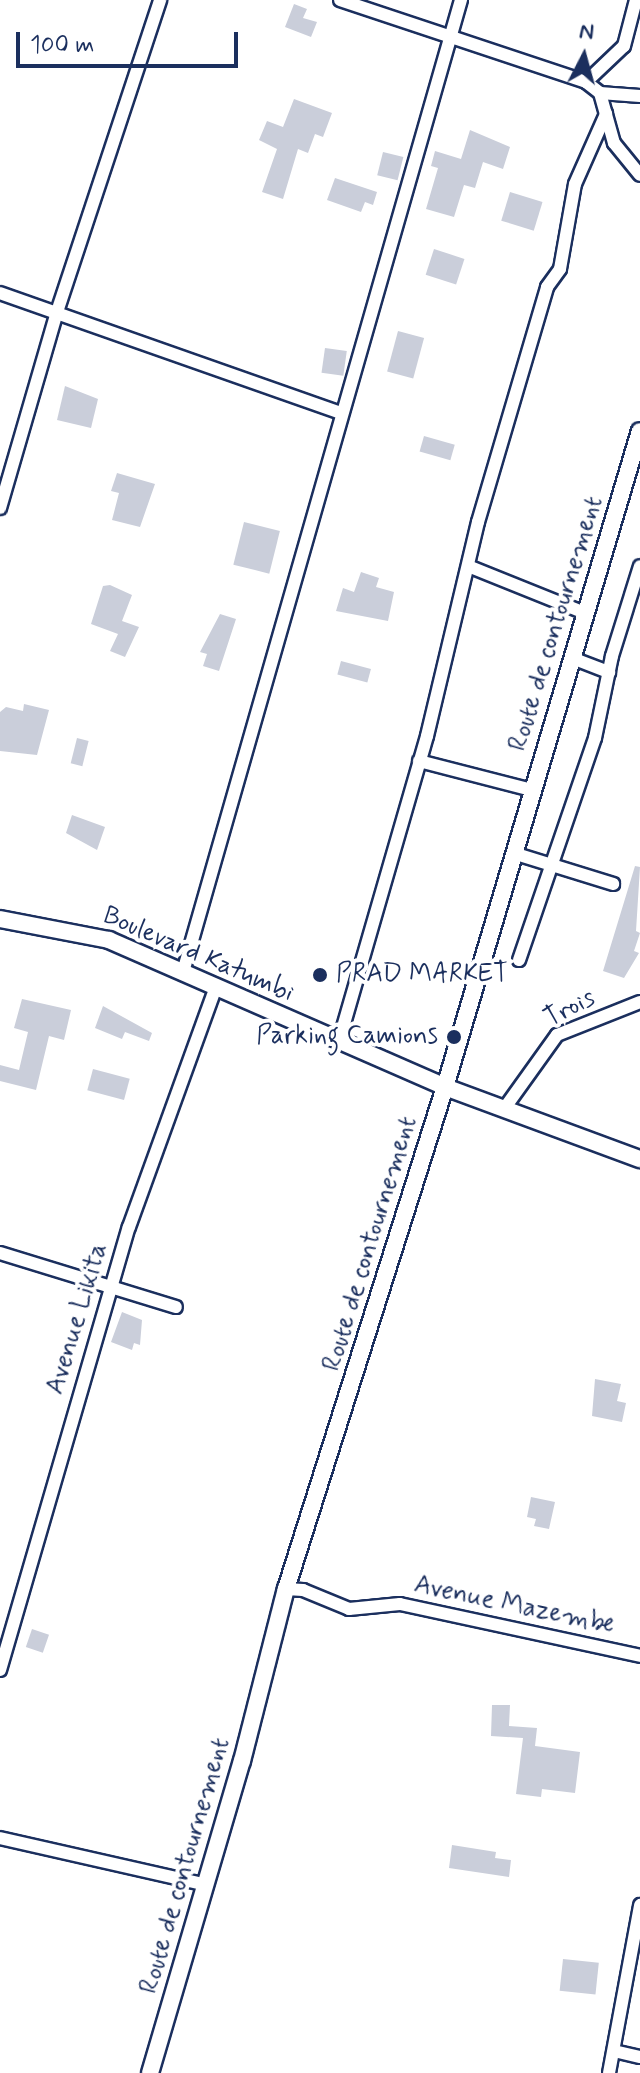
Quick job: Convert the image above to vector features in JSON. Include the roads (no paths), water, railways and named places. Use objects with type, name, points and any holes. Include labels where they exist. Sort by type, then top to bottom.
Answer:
[{"type":"street","points":[[0,508],[57,312],[160,0]]},
{"type":"street","points":[[340,0],[586,82],[600,93],[640,96]]},
{"type":"street","points":[[183,972],[461,0]]},
{"type":"street","points":[[586,82],[624,46],[636,0]]},
{"type":"street","points":[[600,93],[614,143],[640,175]]},
{"type":"street","points":[[339,1041],[419,761],[468,566],[547,287],[560,269],[575,184],[606,114]]},
{"type":"street","points":[[0,293],[341,413]]},
{"type":"street","name":"Route de contournement","points":[[150,2073],[203,1884],[242,1761],[286,1589],[445,1087],[640,431]]},
{"type":"street","points":[[468,566],[585,613]]},
{"type":"street","points":[[519,960],[595,738],[609,672],[640,566]]},
{"type":"street","points":[[572,658],[609,672]]},
{"type":"street","points":[[419,761],[532,790]]},
{"type":"street","points":[[513,853],[613,884]]},
{"type":"street","name":"Boulevard Katumbi","points":[[0,919],[98,937],[445,1087],[640,1159]]},
{"type":"street","name":"Avenue Likita","points":[[0,1670],[111,1287],[216,987]]},
{"type":"street","name":"Trois","points":[[504,1109],[557,1035],[639,1001]]},
{"type":"street","points":[[0,1253],[176,1307]]},
{"type":"street","name":"Avenue Mazembe","points":[[286,1589],[303,1590],[349,1609],[400,1604],[640,1656]]},
{"type":"street","points":[[0,1838],[203,1884]]},
{"type":"street","points":[[609,2073],[640,1905]]},
{"type":"street","points":[[614,2051],[640,2057]]},
{"type":"place","name":"PRAD MARKET","points":[[320,975]]},
{"type":"place","name":"Parking Camions","points":[[454,1037]]}]
